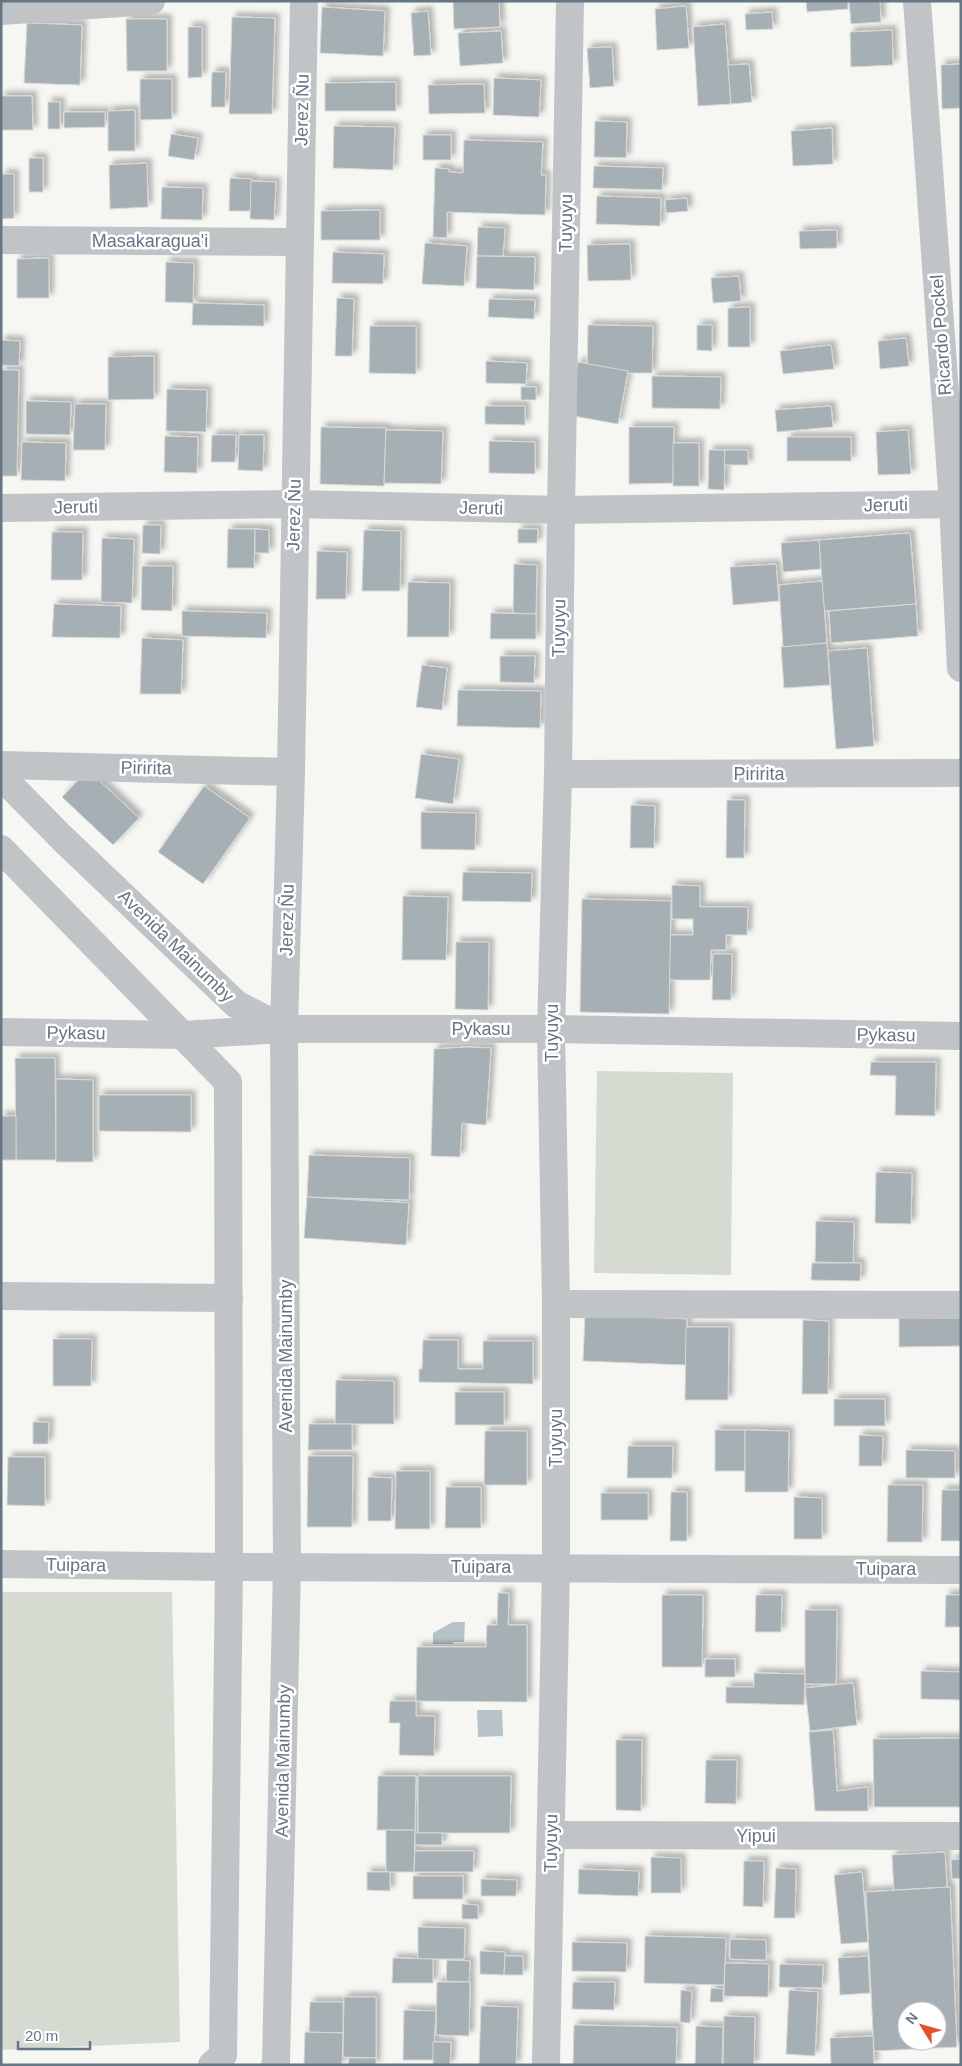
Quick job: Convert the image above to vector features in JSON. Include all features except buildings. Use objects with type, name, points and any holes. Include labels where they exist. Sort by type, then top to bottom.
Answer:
[{"type":"street","points":[[1,11],[151,1]]},
{"type":"street","name":"Jerez Ñu","points":[[284,1029],[291,772],[294,504],[304,1]]},
{"type":"street","name":"Tuyuyu","points":[[546,2065],[556,1567],[556,1304],[551,1029],[558,774],[560,510],[570,1]]},
{"type":"street","name":"Ricardo Pockel","points":[[917,1],[957,504],[961,668]]},
{"type":"street","name":"Masakaragua'i","points":[[1,240],[299,242]]},
{"type":"street","name":"Jeruti","points":[[1,508],[294,504],[560,510],[957,504]]},
{"type":"street","name":"Piririta","points":[[1,765],[291,772]]},
{"type":"street","name":"Piririta","points":[[558,774],[961,773]]},
{"type":"street","name":"Avenida Mainumby","points":[[1,776],[62,838],[236,1004],[284,1029],[287,1567],[276,2064]]},
{"type":"street","points":[[1,849],[228,1082],[229,1567],[223,2055],[212,2065]]},
{"type":"street","name":"Pykasu","points":[[1,1032],[182,1035],[284,1029],[551,1029],[961,1036]]},
{"type":"street","points":[[1,1296],[229,1298]]},
{"type":"street","points":[[556,1304],[961,1305]]},
{"type":"street","name":"Tuipara","points":[[1,1564],[229,1567],[961,1570]]},
{"type":"street","name":"Yipui","points":[[551,1835],[961,1836]]},
{"type":"shaded area","points":[[597,1071],[733,1073],[731,1275],[594,1273]]},
{"type":"shaded area","points":[[1,1592],[172,1592],[180,2042],[1,2050]]},
{"type":"shaded area","points":[[453,1622],[465,1622],[464,1642],[433,1644],[433,1633]]},
{"type":"shaded area","points":[[477,1710],[502,1710],[503,1736],[478,1737]]}]
